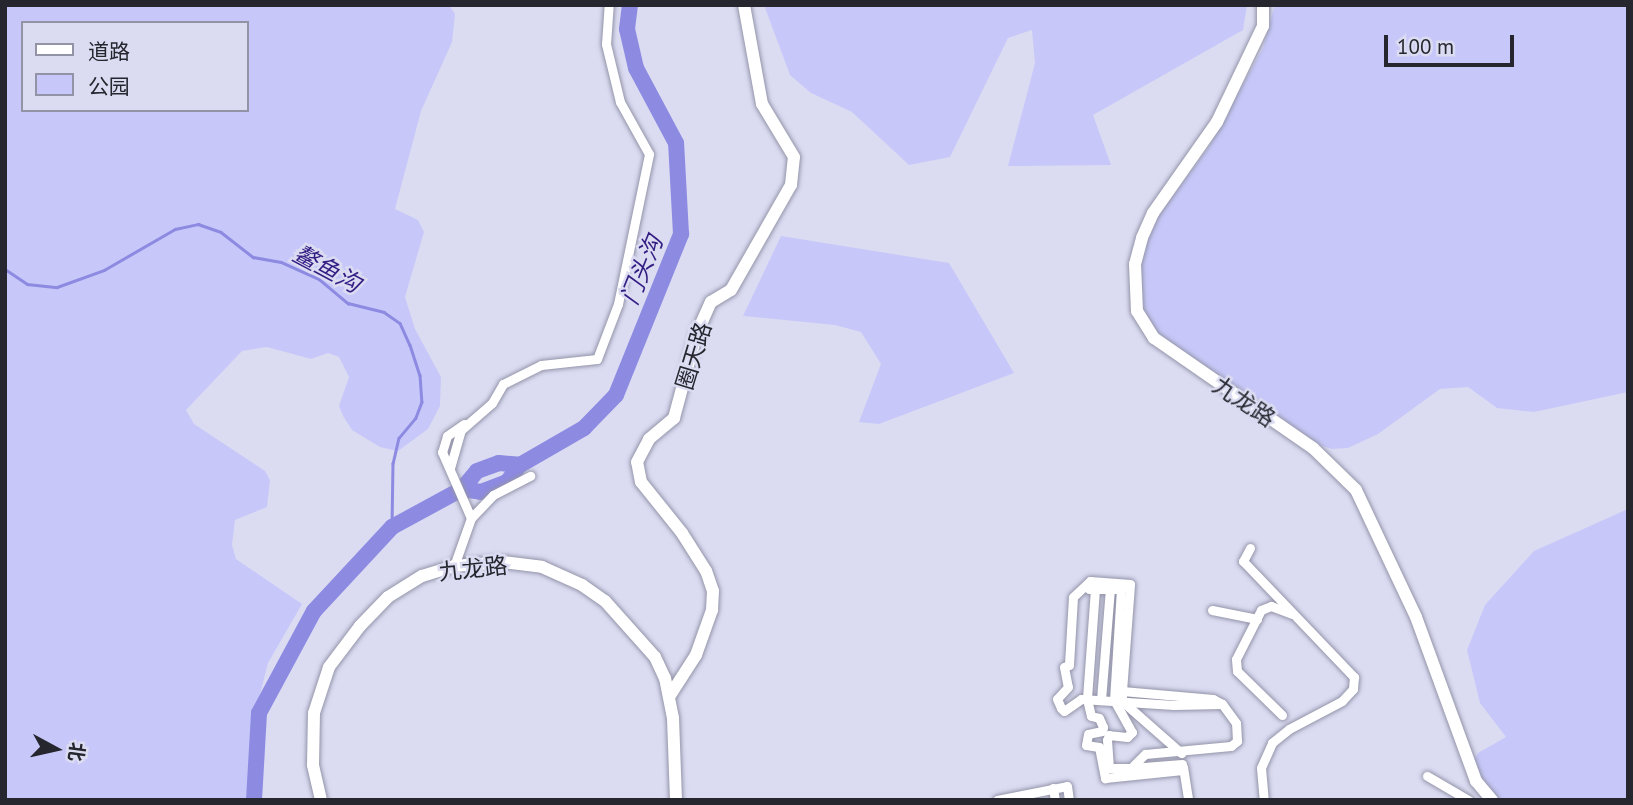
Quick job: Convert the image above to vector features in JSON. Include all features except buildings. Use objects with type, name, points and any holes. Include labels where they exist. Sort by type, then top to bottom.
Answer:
[{"type":"street","points":[[471,517],[450,468],[466,423],[492,403],[503,384],[512,378],[541,365],[597,359],[618,304],[649,154],[620,102],[606,44],[609,5]]},
{"type":"street","name":"圈天路","points":[[669,697],[696,655],[712,610],[713,592],[706,572],[682,533],[641,482],[637,462],[649,439],[674,418],[697,333],[711,302],[731,290],[792,185],[794,157],[762,104],[744,5]]},
{"type":"street","name":"九龙路","points":[[1263,5],[1263,26],[1217,122],[1153,213],[1142,238],[1135,264],[1137,311],[1154,338],[1312,448],[1356,490],[1416,617],[1476,781],[1492,800]]},
{"type":"street","points":[[454,566],[471,517],[493,495],[530,476]]},
{"type":"street","points":[[1250,548],[1243,561],[1354,677],[1353,689],[1342,701],[1289,729],[1272,743],[1261,768],[1264,800]]},
{"type":"street","name":"九龙路","points":[[321,800],[313,765],[314,713],[329,667],[388,597],[422,576],[454,566],[503,562],[542,567],[582,585],[612,608],[655,657],[669,697],[676,800]]},
{"type":"street","points":[[1122,585],[1090,581],[1073,597],[1069,665],[1064,667],[1068,687],[1058,704],[1064,711],[1087,699],[1119,697],[1223,704],[1236,723],[1237,741],[1231,746],[1144,754],[1131,768]]},
{"type":"street","points":[[1082,589],[1110,589],[1130,584],[1119,697],[1132,732],[1127,737],[1109,735],[1110,768],[1183,767]]},
{"type":"street","points":[[1095,589],[1087,699],[1091,716],[1099,718],[1103,727],[1084,738],[1089,748],[1099,747],[1105,778],[1183,767]]},
{"type":"street","points":[[1101,700],[1110,589]]},
{"type":"street","points":[[1282,715],[1237,671],[1236,659],[1257,619],[1271,606],[1294,615]]},
{"type":"street","points":[[1212,610],[1257,619]]},
{"type":"street","points":[[1119,697],[1181,752],[1188,800]]},
{"type":"street","points":[[1427,776],[1468,800]]},
{"type":"street","points":[[997,799],[1019,798],[1066,786],[1069,800]]},
{"type":"street","points":[[1053,788],[1055,800]]},
{"type":"green space","points":[[5,5],[449,5],[455,14],[452,42],[421,111],[395,209],[418,220],[424,232],[405,297],[415,329],[441,377],[440,406],[428,429],[398,451],[380,447],[352,430],[343,416],[339,406],[349,377],[339,357],[328,353],[311,359],[267,347],[242,351],[186,410],[194,424],[265,471],[270,480],[267,507],[235,520],[232,545],[236,559],[302,604],[268,663],[254,718],[246,800],[5,800]]},
{"type":"green space","points":[[764,5],[1247,5],[1243,30],[1093,115],[1111,165],[1008,166],[1035,63],[1032,30],[1008,38],[950,157],[909,165],[852,112],[811,93],[790,75]]},
{"type":"green space","points":[[1275,5],[1628,5],[1628,392],[1534,412],[1497,408],[1468,387],[1440,389],[1378,434],[1348,448],[1332,449],[1303,440],[1262,401],[1197,366],[1141,321],[1133,276],[1147,232],[1209,147],[1263,48]]},
{"type":"green space","points":[[781,236],[949,263],[1014,373],[879,424],[859,422],[881,364],[861,332],[835,325],[743,316]]},
{"type":"green space","points":[[1628,509],[1628,800],[1490,800],[1470,768],[1478,753],[1506,737],[1480,703],[1467,650],[1485,605],[1534,551]]},
{"type":"waterway","name":"门头沟","points":[[254,800],[259,713],[314,611],[392,527],[462,489],[477,471],[499,463],[520,465],[584,428],[616,395],[681,234],[676,143],[636,68],[627,29],[630,5]]},
{"type":"waterway","name":"鳌鱼沟","points":[[5,269],[27,284],[57,287],[104,270],[175,229],[198,224],[221,232],[253,257],[281,262],[319,279],[348,303],[384,312],[400,323],[410,345],[420,375],[422,402],[416,418],[399,438],[393,463],[392,527]]},
{"type":"waterway","name":"门头沟","points":[[462,489],[481,492],[507,482],[520,465]]}]
